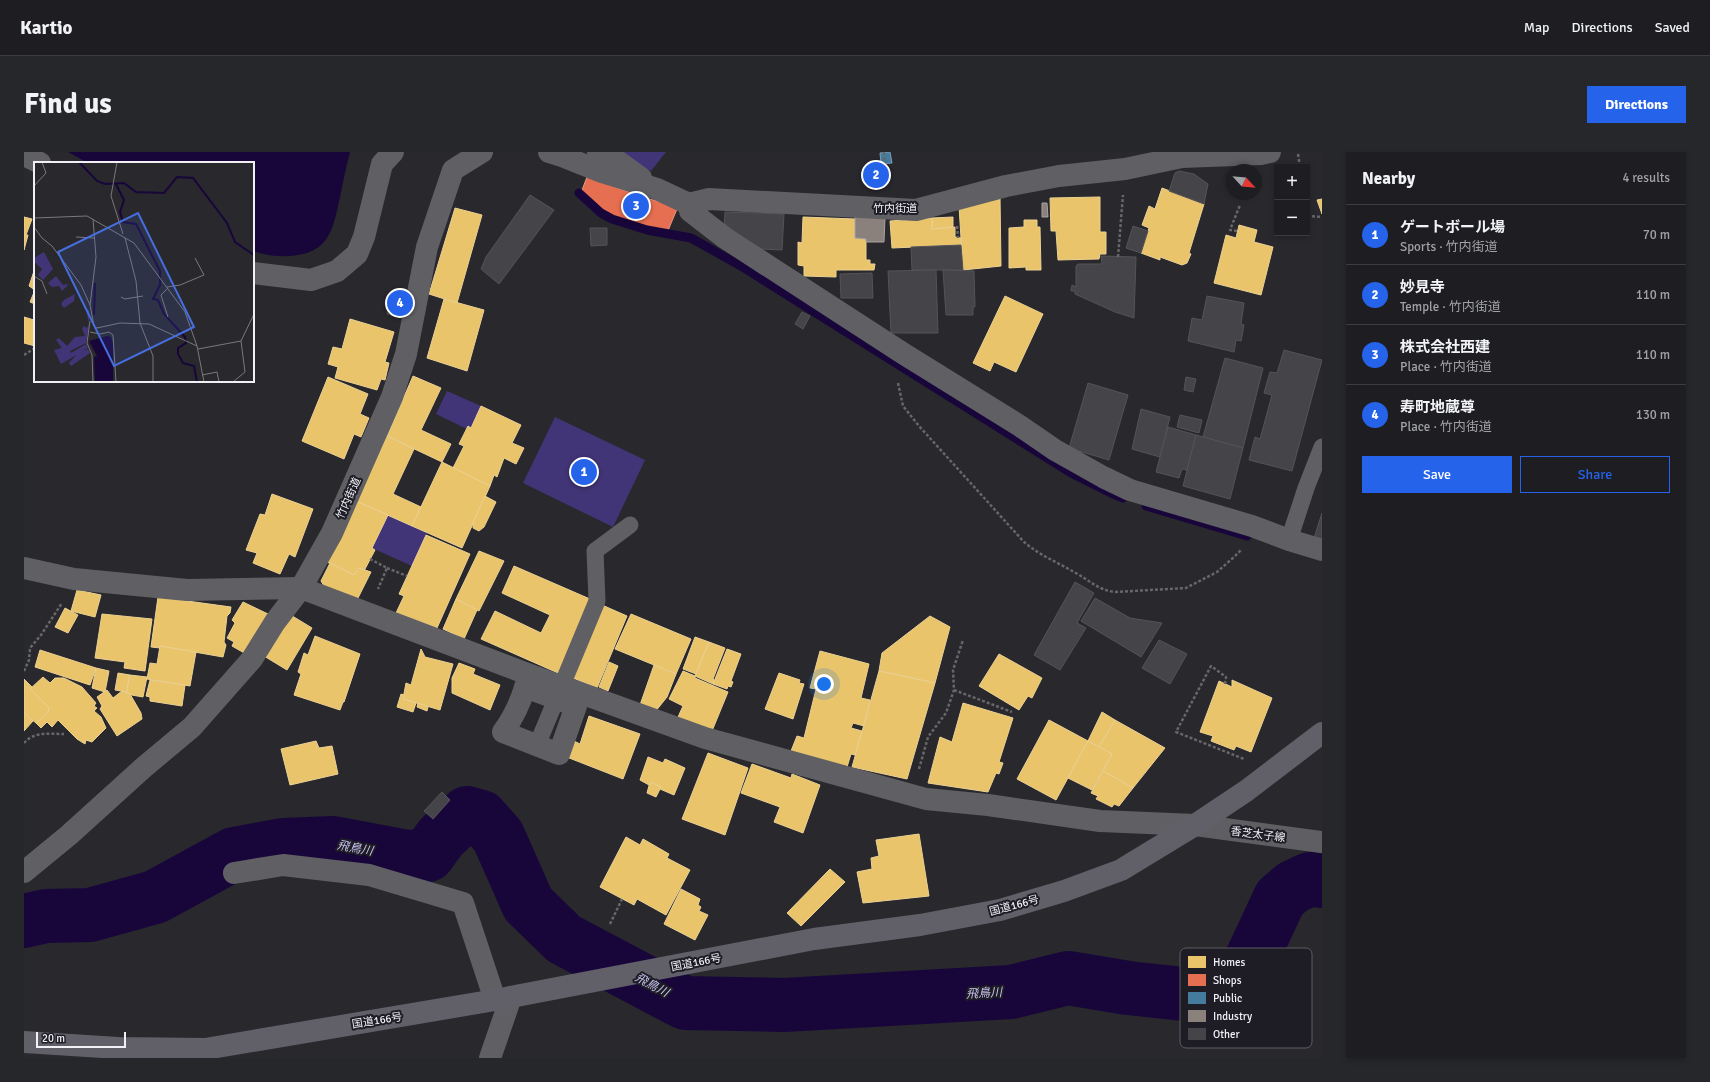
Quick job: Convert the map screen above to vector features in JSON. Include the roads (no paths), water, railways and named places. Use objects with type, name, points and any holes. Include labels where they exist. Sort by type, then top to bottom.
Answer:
[{"type":"highway","name":"国道166号","points":[[24,1042],[118,1048],[205,1049],[503,999],[814,939],[920,925],[1000,910],[1064,891],[1121,870],[1195,825],[1246,790],[1322,734]]},
{"type":"main road","name":"香芝太子線","points":[[1195,825],[1322,842]]},
{"type":"street","points":[[254,273],[311,280],[337,271],[357,254],[364,237],[382,164],[392,152]]},
{"type":"street","name":"竹内街道","points":[[24,872],[69,835],[192,726],[252,658],[275,622],[301,588],[332,533],[392,397],[406,354],[427,247],[453,170],[482,152]]},
{"type":"street","points":[[549,152],[602,172],[657,189],[689,204],[690,211],[725,238],[904,354],[1020,426],[1055,450],[1130,490],[1252,526],[1289,540],[1322,550]]},
{"type":"street","points":[[598,152],[616,160],[657,189]]},
{"type":"street","name":"竹内街道","points":[[689,204],[709,199],[916,210],[991,190],[1137,162],[1182,157],[1261,154],[1270,152]]},
{"type":"street","points":[[24,154],[38,162]]},
{"type":"street","points":[[24,568],[74,579],[187,590],[301,588],[367,613],[559,692],[705,738],[926,799],[988,805],[1100,821],[1195,825]]},
{"type":"street","points":[[234,873],[283,866],[369,875],[463,903],[503,999],[490,1058]]},
{"type":"lane","points":[[1289,540],[1306,488],[1322,447]]},
{"type":"lane","points":[[540,738],[597,601],[595,551],[630,525]]},
{"type":"waterway","points":[[579,193],[601,213],[612,219],[647,230],[691,238],[741,266],[1071,473],[1123,498]]},
{"type":"waterway","points":[[1146,506],[1247,536]]},
{"type":"waterway","name":"飛鳥川","points":[[24,921],[46,916],[90,915],[155,897],[234,854],[283,845],[333,843],[408,857],[428,855],[441,837],[467,813],[481,817],[498,836],[528,904],[564,939],[685,1003],[784,1005],[1011,992],[1068,978],[1128,988],[1180,994]]},
{"type":"waterway","name":"飛鳥川","points":[[1257,948],[1280,898],[1293,887],[1310,879],[1322,881]]},
{"type":"place","name":"妙見寺","points":[[876,175]]},
{"type":"place","name":"株式会社西建","points":[[636,206]]},
{"type":"place","name":"寿町地蔵尊","points":[[400,303]]},
{"type":"place","name":"ゲートボール場","points":[[584,472]]}]
